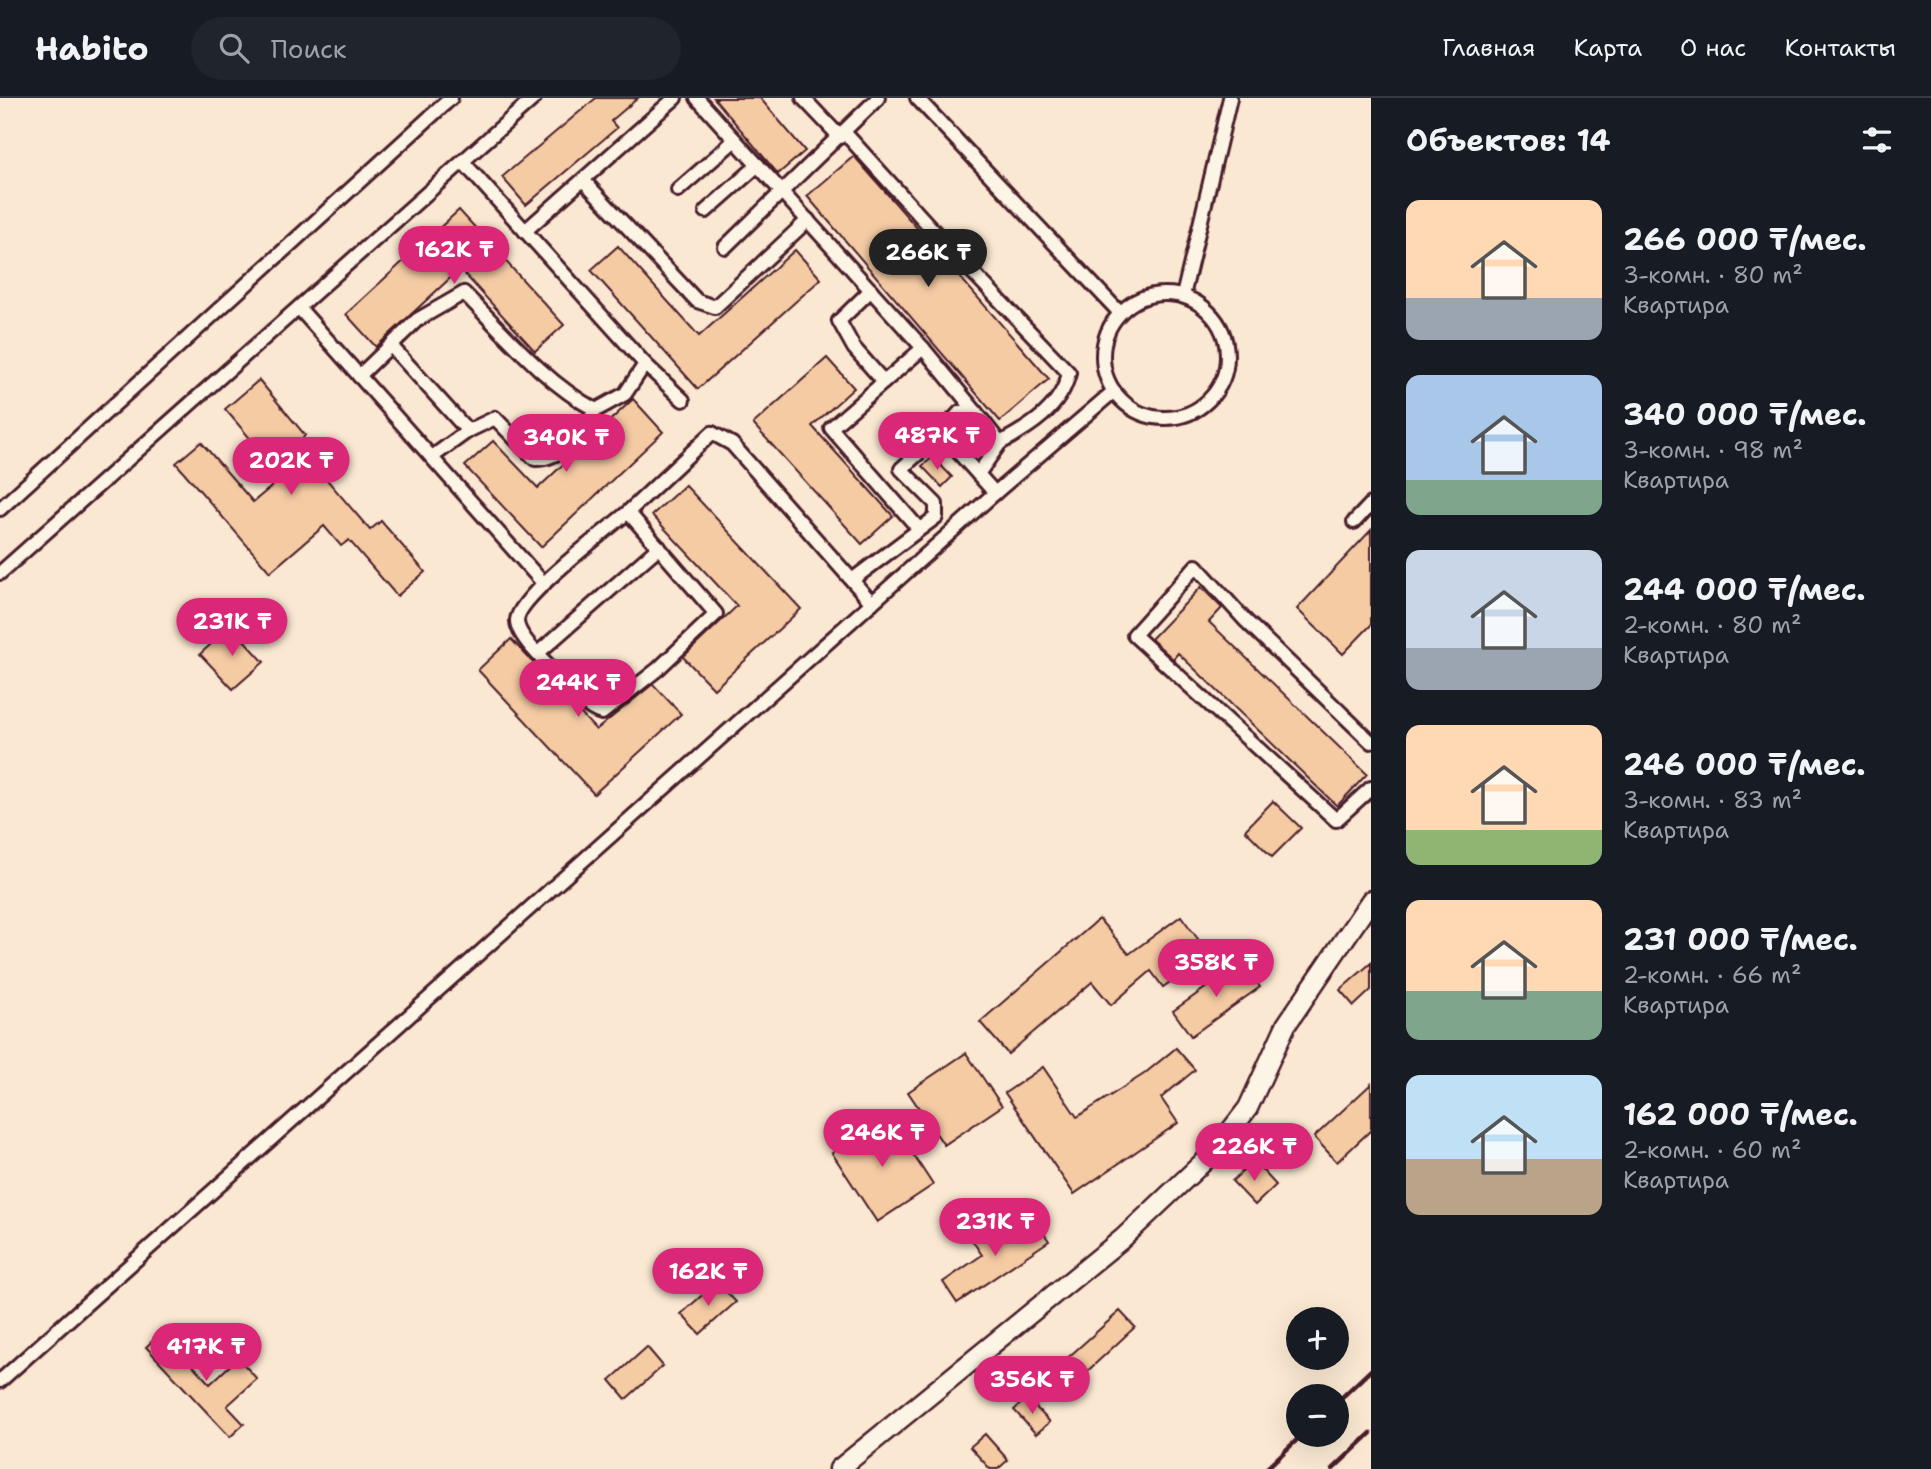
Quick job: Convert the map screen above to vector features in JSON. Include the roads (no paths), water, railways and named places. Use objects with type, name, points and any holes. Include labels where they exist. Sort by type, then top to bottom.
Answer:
[{"type":"street","points":[[0,509],[451,98]]},
{"type":"street","points":[[0,573],[534,98]]},
{"type":"street","points":[[525,231],[675,98]]},
{"type":"street","points":[[696,98],[923,348],[1000,443]]},
{"type":"street","points":[[803,98],[843,135],[1069,373],[1066,389],[1034,425],[1000,443],[978,474]]},
{"type":"street","points":[[725,247],[878,98]]},
{"type":"street","points":[[917,98],[1120,313]]},
{"type":"street","points":[[1183,296],[1230,98]]},
{"type":"street","points":[[678,190],[734,140]]},
{"type":"street","points":[[464,163],[645,364],[683,401]]},
{"type":"street","points":[[706,211],[758,166]]},
{"type":"street","points":[[583,180],[697,301],[715,307],[808,220]]},
{"type":"street","points":[[871,290],[839,321],[854,348],[884,382]]},
{"type":"street","points":[[359,376],[417,320],[464,293],[530,360],[577,400],[596,410]]},
{"type":"street","points":[[1149,296],[1183,296],[1212,314],[1227,345],[1224,378],[1215,393],[1201,407],[1183,415],[1164,418],[1144,414],[1127,405],[1114,391],[1107,376],[1105,343],[1120,313],[1149,296]]},
{"type":"street","points":[[299,308],[544,583]]},
{"type":"street","points":[[392,347],[468,431]]},
{"type":"street","points":[[919,529],[831,428],[923,348]]},
{"type":"street","points":[[432,457],[468,431],[495,418],[535,459],[551,459],[572,442],[596,410],[625,394],[645,364]]},
{"type":"street","points":[[0,1381],[995,493],[1114,391]]},
{"type":"street","points":[[882,486],[941,433],[960,412],[975,411]]},
{"type":"street","points":[[628,512],[716,614],[658,669],[602,713],[590,709],[518,628],[517,618],[522,606],[544,583],[628,512],[712,433],[732,444],[872,603]]},
{"type":"street","points":[[941,433],[995,493]]},
{"type":"street","points":[[852,580],[936,517],[936,504],[901,469]]},
{"type":"street","points":[[1354,522],[1371,504]]},
{"type":"street","points":[[538,653],[659,547]]},
{"type":"street","points":[[1371,742],[1245,620],[1196,566],[1134,635],[1336,820],[1371,788]]},
{"type":"street","points":[[839,1469],[1122,1239],[1214,1152],[1248,1108],[1286,1025],[1371,900]]},
{"type":"railway","points":[[1349,1391],[1371,1370]]},
{"type":"railway","points":[[1333,1469],[1371,1433]]},
{"type":"railway","points":[[1266,1469],[1289,1447]]}]
